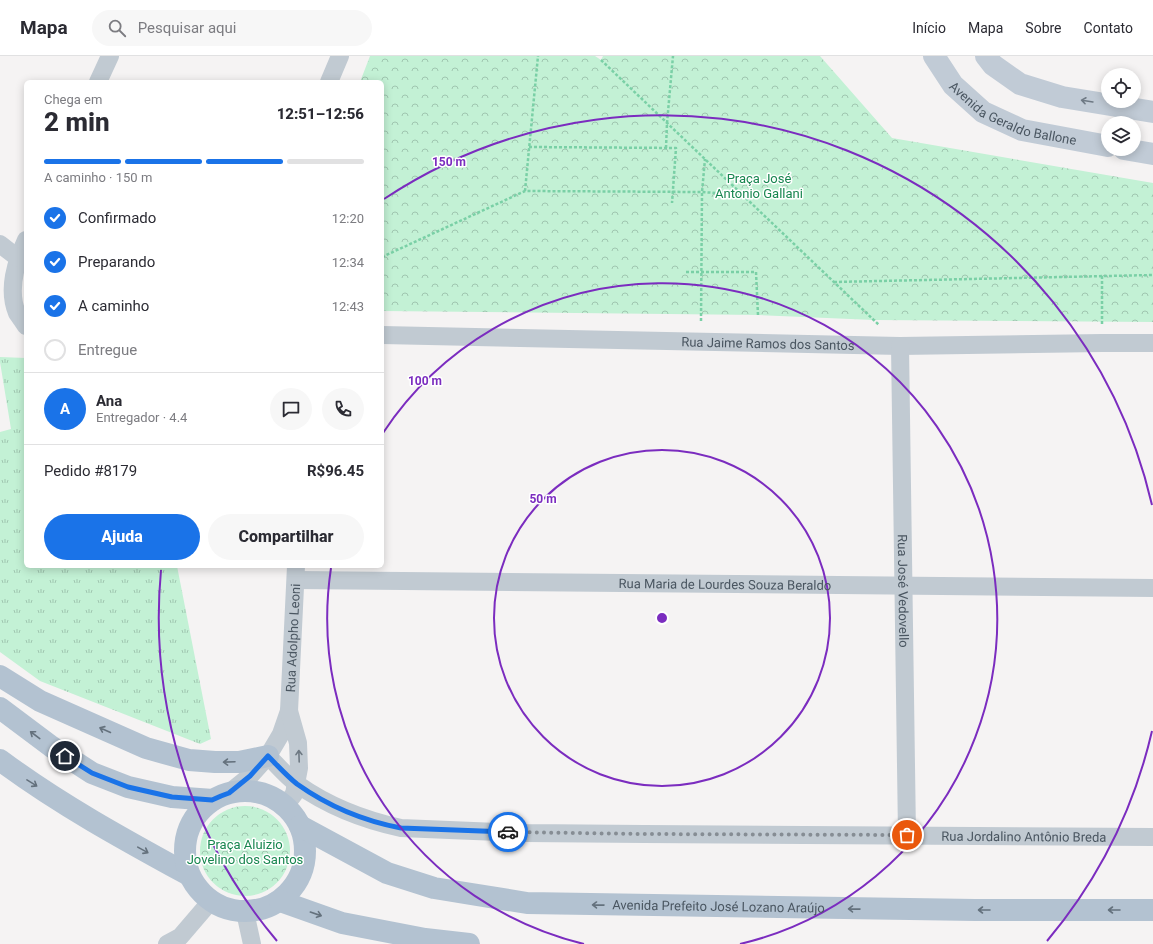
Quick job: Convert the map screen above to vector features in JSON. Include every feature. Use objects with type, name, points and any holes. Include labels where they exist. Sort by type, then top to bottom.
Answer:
[{"type":"main road","points":[[0,676],[40,700],[146,748],[189,760],[216,762],[239,762],[268,756]]},
{"type":"main road","points":[[0,708],[52,747],[92,773],[128,787],[172,797],[221,796],[249,791],[268,795],[285,806],[294,815],[300,826],[305,842],[305,859],[301,876],[292,890],[280,902],[245,912],[221,908],[210,902],[198,890],[189,875],[185,854],[187,833],[197,814],[221,796]]},
{"type":"main road","points":[[0,760],[55,797],[134,845],[189,875]]},
{"type":"main road","name":"Avenida Prefeito José Lozano Araújo","points":[[300,826],[387,873],[434,888],[527,903],[701,907],[1153,910]]},
{"type":"main road","points":[[280,902],[342,923],[373,936],[426,939],[469,944]]},
{"type":"street","points":[[99,80],[110,56]]},
{"type":"street","points":[[330,80],[340,56]]},
{"type":"street","name":"Avenida Geraldo Ballone","points":[[934,56],[953,85],[983,112],[1022,130],[1101,145]]},
{"type":"street","name":"Avenida Geraldo Ballone","points":[[986,56],[993,65],[1020,84],[1062,97],[1153,112]]},
{"type":"street","points":[[1141,152],[1153,154]]},
{"type":"street","points":[[0,244],[18,258]]},
{"type":"street","points":[[24,244],[18,258],[13,277],[13,296],[17,312],[24,323]]},
{"type":"street","name":"Rua Jaime Ramos dos Santos","points":[[384,335],[900,346],[1153,343]]},
{"type":"street","name":"Rua José Vedovello","points":[[900,346],[907,835]]},
{"type":"street","name":"Rua Maria de Lourdes Souza Beraldo","points":[[296,573],[903,586],[1153,588]]},
{"type":"street","name":"Rua Adolpho Leoni","points":[[221,796],[250,776],[268,756],[281,734],[289,711],[296,573]]},
{"type":"street","name":"Rua Adolpho Leoni","points":[[285,806],[294,794],[299,768],[298,743],[289,711]]},
{"type":"street","name":"Rua Jordalino Antônio Breda","points":[[268,756],[296,783],[334,807],[386,825],[401,828],[525,833],[1153,837]]},
{"type":"street","points":[[167,944],[180,937],[210,902]]},
{"type":"street","points":[[245,912],[252,944]]},
{"type":"path","points":[[525,191],[538,56]]},
{"type":"path","points":[[666,148],[673,56]]},
{"type":"path","points":[[601,60],[900,346]]},
{"type":"path","points":[[529,147],[676,148],[672,203]]},
{"type":"path","points":[[702,342],[702,192],[705,159]]},
{"type":"path","points":[[384,256],[525,191],[673,191],[743,195]]},
{"type":"path","points":[[686,272],[756,272],[758,315]]},
{"type":"path","points":[[834,282],[1153,275]]},
{"type":"path","points":[[1102,276],[1102,343]]},
{"type":"green space","name":"Praça José Antonio Gallani","points":[[370,56],[595,56],[601,60],[603,56],[820,56],[892,138],[1153,183],[1153,322],[874,320],[758,315],[384,311],[384,80],[361,80]]},
{"type":"green space","points":[[0,357],[24,358],[24,568],[177,568],[211,739],[200,744],[40,681],[0,652],[0,432],[11,429]]},
{"type":"green space","name":"Praça Aluizio Jovelino dos Santos","points":[[245,806],[262,809],[277,819],[287,834],[290,851],[287,868],[277,883],[262,893],[245,896],[228,893],[213,883],[203,868],[200,851],[203,834],[213,819],[228,809]]},
{"type":"way so far","points":[[508,832],[907,835]]},
{"type":"route","points":[[65,756],[92,773],[128,787],[172,797],[212,800],[229,793],[250,776],[268,756],[296,783],[334,807],[386,825],[401,828],[508,832]]}]
